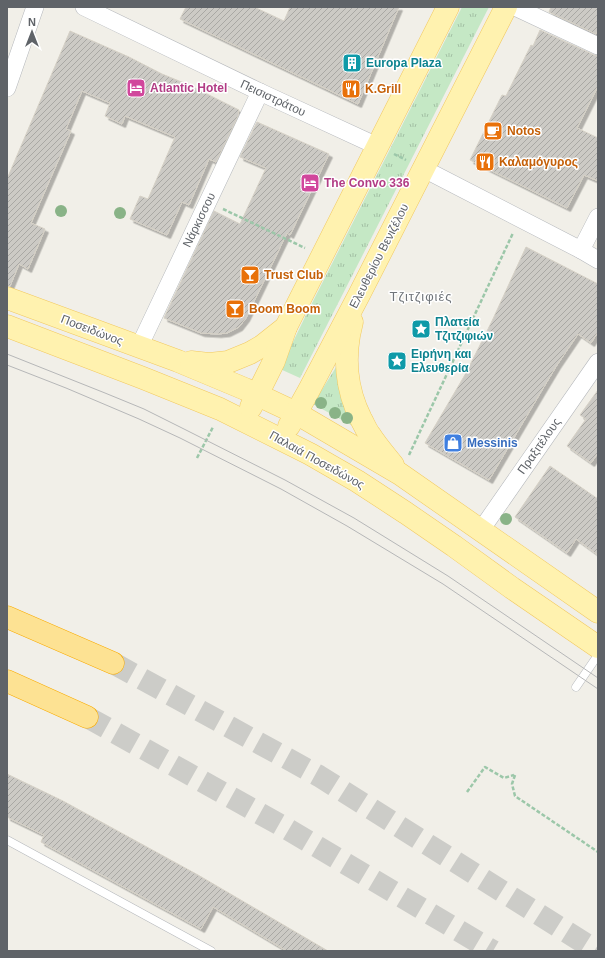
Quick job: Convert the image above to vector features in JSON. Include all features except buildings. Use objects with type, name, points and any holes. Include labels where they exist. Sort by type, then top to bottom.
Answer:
[{"type":"highway","points":[[7,617],[113,663]]},
{"type":"highway","points":[[7,681],[87,716]]},
{"type":"main road","points":[[244,421],[274,361],[286,327],[448,7]]},
{"type":"main road","name":"Ελευθερίου Βενιζέλου","points":[[282,439],[359,295],[506,7]]},
{"type":"main road","points":[[359,295],[348,336],[346,358],[350,392],[358,413],[370,435],[400,474]]},
{"type":"main road","name":"Ποσειδώνος","points":[[7,298],[178,361]]},
{"type":"main road","name":"Παλαιά Ποσειδώνος","points":[[7,326],[150,381],[220,410],[310,454],[350,477],[406,513],[596,645]]},
{"type":"main road","points":[[178,361],[210,364],[228,362],[250,353],[262,346],[286,327]]},
{"type":"main road","points":[[178,361],[296,413],[400,474],[598,612]]},
{"type":"street","points":[[7,88],[35,7]]},
{"type":"street","name":"Πεισιστράτου","points":[[84,7],[260,92],[377,146]]},
{"type":"street","points":[[515,7],[598,46]]},
{"type":"street","name":"Νάρκισσου","points":[[138,347],[260,92]]},
{"type":"street","points":[[424,169],[598,260]]},
{"type":"street","points":[[581,250],[598,217]]},
{"type":"street","name":"Πραξιτέλους","points":[[481,530],[598,362]]},
{"type":"lane","points":[[576,687],[596,645]]},
{"type":"lane","points":[[7,840],[211,951]]},
{"type":"path","points":[[377,146],[424,169]]},
{"type":"path","points":[[222,208],[288,240]]},
{"type":"path","points":[[400,474],[520,218]]},
{"type":"path","points":[[197,458],[216,422]]},
{"type":"path","points":[[467,792],[485,766],[504,778],[515,775],[512,784],[515,796],[598,852]]},
{"type":"green space","points":[[462,7],[489,7],[300,378],[280,369],[305,317]]},
{"type":"green space","points":[[338,364],[352,418],[351,425],[313,404]]},
{"type":"tunnel","points":[[113,663],[319,776],[597,951]]},
{"type":"tunnel","points":[[87,717],[284,827],[493,951]]},
{"type":"tram line","points":[[7,354],[144,409],[285,480],[354,518],[448,576],[598,678]]},
{"type":"tram line","points":[[7,365],[139,419],[281,489],[347,526],[443,584],[598,689]]},
{"type":"place","name":"Europa Plaza","points":[[352,63]]},
{"type":"place","name":"Atlantic Hotel","points":[[136,88]]},
{"type":"place","name":"K.Grill","points":[[351,89]]},
{"type":"place","name":"Notos","points":[[493,131]]},
{"type":"place","name":"Καλαμόγυρος","points":[[485,162]]},
{"type":"place","name":"The Convo 336","points":[[310,183]]},
{"type":"place","name":"Trust Club","points":[[250,275]]},
{"type":"place","name":"Boom Boom","points":[[235,309]]},
{"type":"place","name":"Πλατεία Τζιτζιφιών","points":[[421,329]]},
{"type":"place","name":"Ειρήνη και Ελευθερία","points":[[397,361]]},
{"type":"place","name":"Messinis","points":[[453,443]]},
{"type":"district","name":"Τζιτζιφιές","points":[[421,296]]}]
